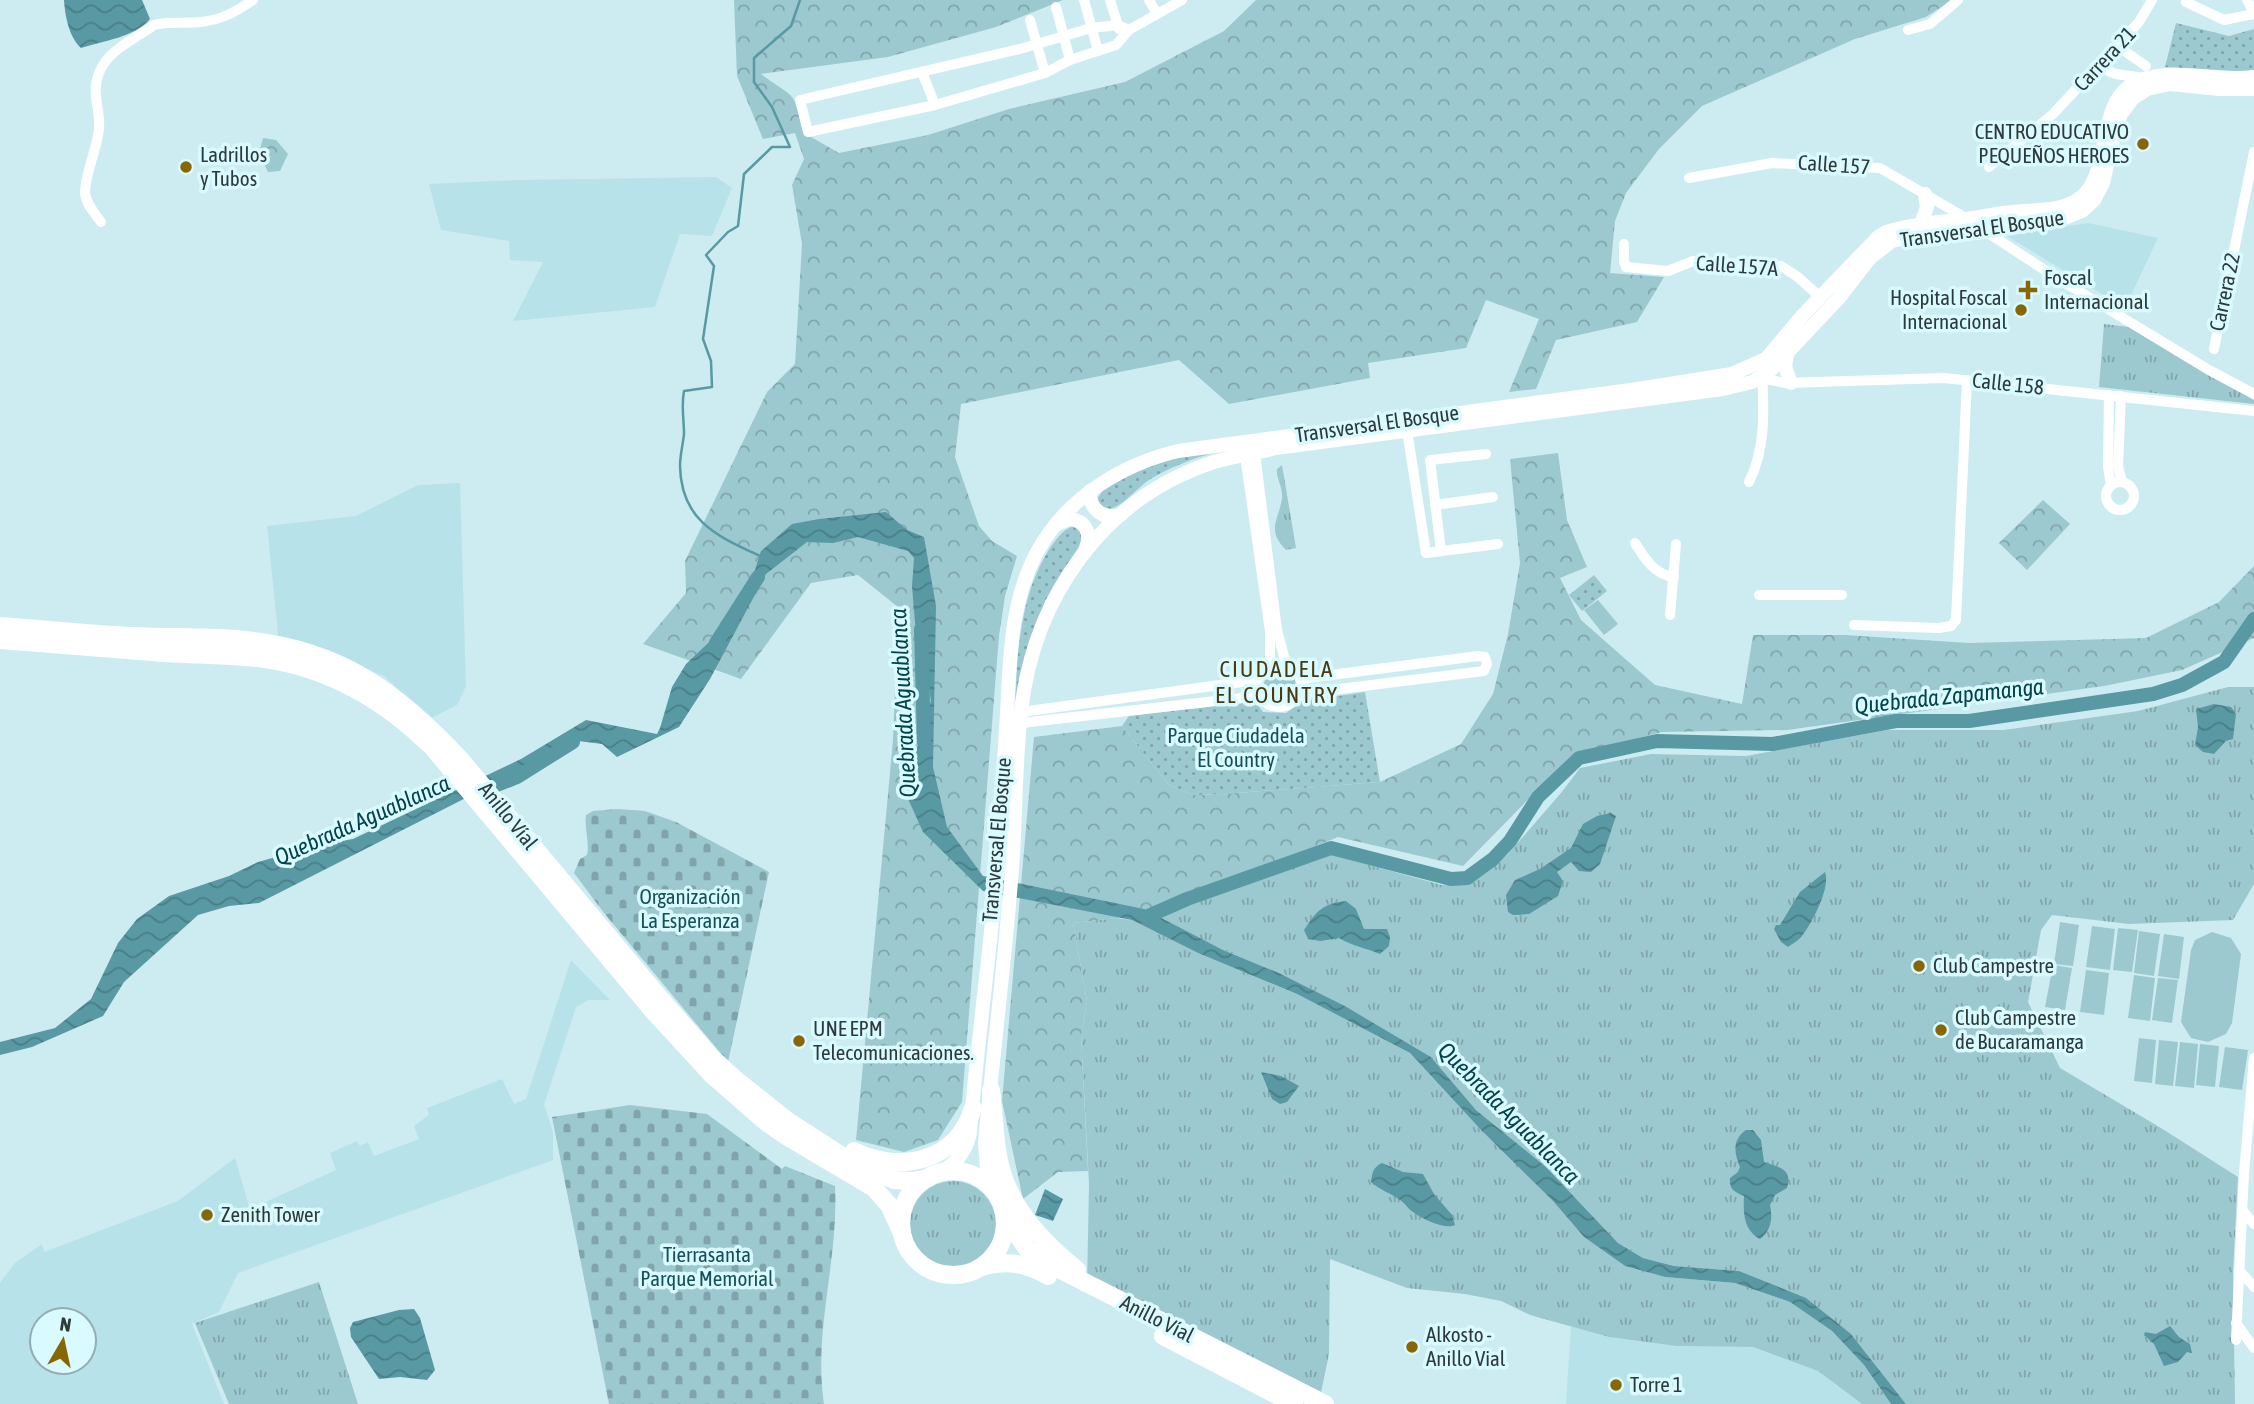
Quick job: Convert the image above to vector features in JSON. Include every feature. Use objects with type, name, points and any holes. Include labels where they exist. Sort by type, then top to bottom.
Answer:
[{"type":"highway","name":"Anillo Víal","points":[[0,626],[131,636],[241,639],[300,650],[337,663],[382,688],[426,723],[487,800],[566,887],[712,1058],[735,1079],[788,1121],[880,1177],[906,1182],[933,1176]]},
{"type":"highway","name":"Anillo Víal","points":[[0,640],[243,657],[292,664],[331,677],[376,700],[456,764]]},
{"type":"highway","name":"Anillo Víal","points":[[487,800],[654,1012],[712,1075],[786,1136],[874,1188],[889,1205],[901,1231]]},
{"type":"highway","points":[[990,1090],[997,1153],[1013,1201],[1045,1242],[1110,1296]]},
{"type":"highway","points":[[806,1131],[821,1135],[871,1160],[903,1163],[924,1159],[943,1149],[965,1126],[973,1108]]},
{"type":"highway","points":[[954,1171],[970,1174],[985,1182],[996,1194],[1005,1216],[1004,1236],[999,1248],[982,1267],[961,1275],[932,1271],[914,1258],[906,1245],[901,1231],[901,1215],[906,1200],[915,1187],[933,1176],[954,1171]]},
{"type":"highway","name":"Anillo Víal","points":[[1005,1216],[1018,1239],[1033,1254],[1110,1296],[1325,1404]]},
{"type":"highway","name":"Anillo Víal","points":[[982,1267],[1009,1262],[1033,1268],[1294,1404]]},
{"type":"main road","points":[[2123,92],[2145,72],[2221,78],[2254,77]]},
{"type":"main road","name":"Transversal El Bosque","points":[[933,1176],[956,1162],[967,1145],[1001,903],[1012,870],[1021,717],[1026,681],[1043,623],[1065,578],[1086,548],[1121,515],[1146,496],[1186,474],[1214,462],[1250,454],[1407,430],[1723,389],[1762,378],[1776,367],[1881,248],[1892,241],[1913,236],[2060,220],[2071,217],[2088,206],[2103,183],[2121,114],[2133,98],[2147,89],[2169,84],[2254,89]]},
{"type":"main road","name":"Transversal El Bosque","points":[[996,1194],[987,1168],[985,1151],[1001,903],[997,868],[1013,624],[1026,576],[1037,551],[1065,514],[1108,478],[1130,466],[1178,450],[1638,389],[1738,372],[1766,359],[1878,237],[1895,229],[2015,211],[2050,210],[2081,197],[2092,183],[2106,129],[2123,92]]},
{"type":"main road","points":[[1922,225],[1927,207],[1925,194]]},
{"type":"main road","points":[[1788,351],[1785,367],[1791,383]]},
{"type":"main road","points":[[1090,491],[1091,503],[1098,513],[1110,517],[1121,515]]},
{"type":"main road","points":[[1056,526],[1064,520],[1079,521],[1088,533],[1086,548]]},
{"type":"street","points":[[101,222],[90,207],[85,194],[99,128],[94,96],[100,68],[108,58],[154,25],[201,22],[230,16],[253,0]]},
{"type":"street","points":[[1084,0],[1098,51]]},
{"type":"street","points":[[1110,0],[1118,25],[1126,34]]},
{"type":"street","points":[[1149,0],[1157,14]]},
{"type":"street","points":[[1118,25],[1091,28],[1037,44],[800,100],[808,132],[935,105],[1045,73],[1116,45],[1126,34],[1181,0]]},
{"type":"street","points":[[1908,30],[1930,24],[1958,0]]},
{"type":"street","name":"Carrera 21","points":[[1989,167],[2053,114],[2139,22],[2152,0]]},
{"type":"street","points":[[2186,2],[2224,20],[2254,13],[2248,0]]},
{"type":"street","points":[[1056,7],[1070,61]]},
{"type":"street","points":[[1030,20],[1045,73]]},
{"type":"street","points":[[2116,45],[2145,72]]},
{"type":"street","points":[[2096,66],[2116,74],[2145,72]]},
{"type":"street","points":[[922,72],[935,105]]},
{"type":"street","points":[[2116,74],[2123,92]]},
{"type":"street","name":"Carrera 22","points":[[2214,349],[2254,152]]},
{"type":"street","name":"Calle 157","points":[[1689,178],[1772,163],[1874,167],[1925,194],[2057,278],[2209,370],[2254,394]]},
{"type":"street","name":"Calle 157A","points":[[1624,244],[1623,261],[1626,267],[1668,271],[1693,261],[1781,266],[1798,277],[1820,298]]},
{"type":"street","points":[[1749,482],[1760,450],[1760,417],[1764,391],[1762,378],[1766,359]]},
{"type":"street","name":"Calle 158","points":[[1721,376],[1762,378],[1778,383],[1930,378],[1967,380],[2254,411]]},
{"type":"street","points":[[1845,393],[1847,380]]},
{"type":"street","points":[[1954,565],[1967,380]]},
{"type":"street","points":[[2109,395],[2108,467],[2116,484],[2121,396]]},
{"type":"street","points":[[1407,430],[1426,553],[1498,544]]},
{"type":"street","points":[[1250,454],[1277,631],[1286,664],[1300,678],[1299,694],[1292,702],[1282,706],[1267,703],[1260,696],[1257,680],[1262,671],[1270,665],[1286,664]]},
{"type":"street","points":[[1250,454],[1270,631],[1270,665]]},
{"type":"street","points":[[1441,551],[1430,460],[1486,454]]},
{"type":"street","points":[[1854,625],[1931,628],[1951,626],[1958,616],[1954,579],[1956,476]]},
{"type":"street","points":[[1435,505],[1493,497]]},
{"type":"street","points":[[1635,543],[1654,568],[1664,576],[1674,578]]},
{"type":"street","points":[[1670,615],[1676,544]]},
{"type":"street","points":[[1759,595],[1842,596]]},
{"type":"street","points":[[1299,694],[1484,671],[1487,664],[1485,657],[1478,656],[1300,678]]},
{"type":"street","points":[[1021,717],[1257,680]]},
{"type":"street","points":[[1021,717],[1260,696]]},
{"type":"street","points":[[2236,1340],[2242,1210],[2247,1179],[2254,1058]]},
{"type":"street","points":[[2242,1210],[2254,1224]]},
{"type":"street","points":[[2239,1270],[2254,1287]]},
{"type":"street","points":[[2236,1323],[2254,1348]]},
{"type":"shaded area","points":[[716,177],[732,188],[712,236],[680,234],[655,307],[513,321],[543,262],[510,260],[509,241],[441,230],[429,184],[518,180]]},
{"type":"shaded area","points":[[2088,223],[2158,238],[2125,308],[2007,236]]},
{"type":"shaded area","points":[[460,483],[466,686],[457,705],[429,719],[384,676],[337,657],[279,643],[267,526],[356,516],[418,485]]},
{"type":"shaded area","points":[[571,960],[610,1000],[589,1000],[576,1007],[544,1105],[553,1132],[553,1160],[238,1273],[219,1312],[192,1324],[224,1404],[0,1404],[0,1283],[15,1263],[42,1244],[44,1252],[178,1201],[235,1158],[250,1209],[336,1170],[330,1153],[357,1141],[360,1146],[368,1142],[374,1156],[419,1139],[414,1126],[429,1115],[427,1108],[502,1079],[514,1104],[526,1099]]},
{"type":"shaded area","points":[[1571,1326],[1609,1337],[1676,1346],[1753,1347],[1818,1371],[1862,1404],[1566,1404]]},
{"type":"green space","points":[[734,0],[1063,0],[996,27],[888,57],[761,74],[795,101],[804,133],[839,153],[928,135],[1009,109],[1125,82],[1224,31],[1256,0],[1952,0],[1926,17],[1855,39],[1702,106],[1659,149],[1626,193],[1615,221],[1610,273],[1664,277],[1637,322],[1556,340],[1536,389],[1509,392],[1539,319],[1486,300],[1466,348],[1368,363],[1370,378],[1229,404],[1179,360],[961,404],[955,457],[979,526],[992,541],[1017,556],[1005,596],[999,636],[962,1102],[938,1140],[904,1152],[856,1140],[893,740],[898,607],[858,575],[811,583],[741,679],[643,644],[686,593],[685,561],[767,392],[795,364],[802,244],[792,185],[804,159],[795,133],[763,139],[737,76]]},
{"type":"green space","points":[[2176,23],[2229,36],[2254,29],[2254,72],[2165,67]]},
{"type":"green space","points":[[263,138],[276,140],[288,154],[280,171],[268,172],[259,153]]},
{"type":"green space","points":[[2104,324],[2129,327],[2254,400],[2254,404],[2099,387]]},
{"type":"green space","points":[[1217,452],[1182,463],[1157,475],[1116,507],[1103,510],[1097,499],[1103,490],[1155,461]]},
{"type":"green space","points":[[1558,453],[1567,520],[1587,567],[1560,578],[1581,620],[1655,685],[1742,704],[1753,635],[1845,635],[1969,643],[2146,638],[2219,602],[2254,566],[2254,638],[2182,670],[2104,686],[1787,730],[1662,732],[1570,757],[1463,866],[1338,837],[1153,914],[1073,923],[1087,1001],[1081,1035],[1088,1171],[1058,1172],[1023,1199],[1002,1101],[1034,737],[1122,726],[1169,785],[1193,795],[1380,782],[1461,744],[1493,694],[1508,634],[1520,563],[1510,459]]},
{"type":"green space","points":[[1282,465],[1296,548],[1286,550],[1275,530],[1282,497],[1277,469]]},
{"type":"green space","points":[[2043,500],[2070,524],[2027,570],[1999,543]]},
{"type":"green space","points":[[1078,525],[1084,538],[1045,601],[1014,727],[1020,635],[1030,590],[1050,548],[1065,530]]},
{"type":"green space","points":[[1594,575],[1607,591],[1582,611],[1569,595]]},
{"type":"green space","points":[[1598,600],[1618,624],[1604,635],[1584,610]]},
{"type":"green space","points":[[1280,669],[1291,674],[1296,685],[1291,696],[1280,701],[1269,696],[1264,685],[1269,674]]},
{"type":"green space","name":"Club Campestre de Bucaramanga","points":[[2228,687],[2254,687],[2254,884],[2233,920],[2129,924],[2052,915],[2041,930],[2028,1002],[2060,1068],[2238,1177],[2233,1272],[2235,1404],[1906,1404],[1851,1334],[1739,1271],[1674,1266],[1643,1258],[1618,1243],[1546,1167],[1476,1110],[1431,1057],[1345,1006],[1155,916],[1186,900],[1329,854],[1442,885],[1473,881],[1507,855],[1580,768],[1651,754],[1746,756],[1887,730],[2004,730],[2138,711]]},
{"type":"green space","name":"Parque Ciudadela El Country","points":[[1365,692],[1380,782],[1193,795],[1169,785],[1122,726],[1129,716],[1255,701],[1263,712],[1286,713],[1303,701]]},
{"type":"green space","name":"Organización La Esperanza","points":[[593,811],[645,811],[676,822],[769,872],[728,1062],[574,873],[580,859],[587,855],[586,815]]},
{"type":"green space","points":[[1116,918],[1132,920],[1198,953],[1297,994],[1410,1053],[1482,1131],[1553,1201],[1584,1237],[1625,1266],[1665,1277],[1735,1283],[1790,1302],[1832,1331],[1864,1365],[1891,1404],[1862,1404],[1818,1371],[1753,1347],[1676,1346],[1609,1337],[1530,1315],[1501,1301],[1407,1288],[1330,1259],[1329,1354],[1319,1402],[1087,1286],[1089,1184],[1081,1035],[1087,1001],[1073,923]]},
{"type":"green space","points":[[2060,922],[2079,925],[2073,966],[2054,964]]},
{"type":"green space","points":[[2092,926],[2115,929],[2110,970],[2086,967]]},
{"type":"green space","points":[[2118,928],[2138,930],[2132,972],[2113,970]]},
{"type":"green space","points":[[2139,931],[2160,934],[2154,976],[2134,973]]},
{"type":"green space","points":[[2212,932],[2231,938],[2241,954],[2232,1023],[2226,1034],[2208,1042],[2191,1038],[2181,1022],[2191,950],[2195,940]]},
{"type":"green space","points":[[2164,934],[2184,937],[2179,979],[2158,976]]},
{"type":"green space","points":[[2053,965],[2072,968],[2065,1010],[2045,1007]]},
{"type":"green space","points":[[2086,970],[2109,973],[2104,1015],[2080,1012]]},
{"type":"green space","points":[[2134,975],[2155,978],[2150,1021],[2128,1018]]},
{"type":"green space","points":[[2158,978],[2178,980],[2172,1023],[2152,1020]]},
{"type":"green space","points":[[2139,1038],[2156,1040],[2152,1083],[2134,1081]]},
{"type":"green space","points":[[2159,1040],[2178,1042],[2173,1086],[2155,1084]]},
{"type":"green space","points":[[2180,1042],[2198,1044],[2194,1088],[2175,1086]]},
{"type":"green space","points":[[2200,1044],[2219,1046],[2215,1087],[2196,1085]]},
{"type":"green space","points":[[2225,1047],[2248,1050],[2242,1090],[2219,1087]]},
{"type":"green space","name":"Tierrasanta Parque Memorial","points":[[630,1105],[707,1114],[782,1169],[785,1166],[835,1186],[833,1241],[822,1349],[824,1404],[609,1404],[552,1117]]},
{"type":"green space","points":[[953,1181],[977,1188],[989,1200],[996,1224],[989,1248],[977,1260],[953,1267],[929,1260],[917,1248],[910,1224],[917,1200],[929,1188]]},
{"type":"green space","points":[[319,1282],[358,1404],[229,1404],[195,1323]]},
{"type":"water","points":[[64,0],[142,0],[150,19],[127,34],[81,48],[71,32]]},
{"type":"water","points":[[886,512],[907,530],[924,537],[936,606],[933,767],[947,827],[983,876],[1144,909],[1223,950],[1279,973],[1345,1006],[1431,1057],[1476,1110],[1546,1167],[1618,1243],[1643,1258],[1674,1266],[1739,1271],[1806,1298],[1851,1334],[1906,1404],[1891,1404],[1864,1365],[1832,1331],[1790,1302],[1735,1283],[1665,1277],[1625,1266],[1584,1237],[1553,1201],[1482,1131],[1410,1053],[1297,994],[1198,953],[1132,920],[983,891],[923,832],[909,801],[908,779],[931,701],[915,622],[912,586],[914,558],[908,551],[858,537],[833,543],[807,542],[766,574],[710,679],[679,727],[617,757],[602,744],[578,741],[259,903],[229,906],[198,915],[124,982],[103,1016],[32,1047],[0,1055],[0,1042],[55,1028],[91,999],[118,943],[137,919],[169,896],[229,876],[258,862],[319,845],[353,839],[521,759],[586,720],[657,734],[672,687],[686,664],[726,626],[747,595],[761,551],[792,524]]},
{"type":"water","points":[[2214,704],[2231,707],[2236,714],[2233,739],[2226,741],[2214,754],[2203,752],[2195,745],[2198,727],[2196,709]]},
{"type":"water","points":[[1611,813],[1616,816],[1600,864],[1591,872],[1579,871],[1571,862],[1557,872],[1563,881],[1558,896],[1529,914],[1513,915],[1508,912],[1506,895],[1515,880],[1540,869],[1571,848],[1583,824],[1597,816]]},
{"type":"water","points":[[1825,872],[1825,887],[1815,914],[1802,936],[1788,947],[1781,942],[1774,929],[1776,925],[1780,925],[1800,892]]},
{"type":"water","points":[[1346,901],[1356,909],[1364,929],[1387,929],[1389,946],[1380,954],[1339,938],[1320,941],[1308,939],[1304,930],[1317,913],[1326,906]]},
{"type":"water","points":[[1261,1072],[1281,1076],[1299,1086],[1287,1102],[1280,1104],[1272,1099]]},
{"type":"water","points":[[1746,1130],[1753,1130],[1761,1140],[1764,1162],[1783,1170],[1788,1177],[1787,1188],[1775,1195],[1770,1205],[1770,1224],[1760,1239],[1751,1231],[1746,1221],[1744,1196],[1730,1185],[1730,1178],[1740,1167],[1736,1157],[1736,1142]]},
{"type":"water","points":[[1382,1163],[1403,1172],[1423,1174],[1434,1194],[1452,1215],[1455,1225],[1440,1225],[1422,1218],[1371,1182],[1373,1171]]},
{"type":"water","points":[[1045,1189],[1063,1199],[1053,1221],[1035,1215]]},
{"type":"water","points":[[414,1309],[420,1318],[435,1370],[427,1380],[400,1377],[379,1379],[351,1337],[350,1328],[353,1322],[399,1310]]},
{"type":"water","points":[[2170,1326],[2179,1337],[2190,1344],[2192,1353],[2187,1352],[2178,1362],[2164,1366],[2154,1344],[2144,1335],[2145,1332],[2156,1334]]},
{"type":"waterway","points":[[760,556],[704,524],[687,500],[680,466],[684,434],[683,402],[684,391],[712,387],[711,361],[703,339],[714,266],[706,255],[728,232],[738,226],[744,174],[772,147],[790,147],[772,107],[754,82],[754,58],[791,26],[800,0]]},
{"type":"waterway","name":"Quebrada Aguablanca","points":[[716,643],[758,577]]},
{"type":"waterway","name":"Quebrada Zapamanga","points":[[1146,917],[1187,899],[1331,848],[1451,879],[1467,878],[1493,859],[1510,841],[1538,797],[1579,758],[1657,741],[1773,744],[1896,721],[1969,721],[2153,694],[2182,685],[2224,662],[2254,619]]},
{"type":"waterway","name":"Quebrada Aguablanca","points":[[921,629],[924,742]]},
{"type":"waterway","name":"Quebrada Aguablanca","points":[[477,793],[517,777],[573,742]]},
{"type":"place","name":"CENTRO EDUCATIVO PEQUEÑOS HEROES","points":[[2143,144]]},
{"type":"place","name":"Ladrillos y Tubos","points":[[186,167]]},
{"type":"place","name":"Foscal Internacional","points":[[2028,290]]},
{"type":"place","name":"Hospital Foscal Internacional","points":[[2021,310]]},
{"type":"place","name":"Club Campestre","points":[[1919,966]]},
{"type":"place","name":"Club Campestre de Bucaramanga","points":[[1941,1030]]},
{"type":"place","name":"UNE EPM Telecomunicaciones.","points":[[799,1041]]},
{"type":"place","name":"Zenith Tower","points":[[207,1215]]},
{"type":"place","name":"Alkosto - Anillo Vial","points":[[1412,1347]]},
{"type":"place","name":"Torre 1","points":[[1616,1385]]},
{"type":"district","name":"CIUDADELA EL COUNTRY","points":[[1277,682]]}]
